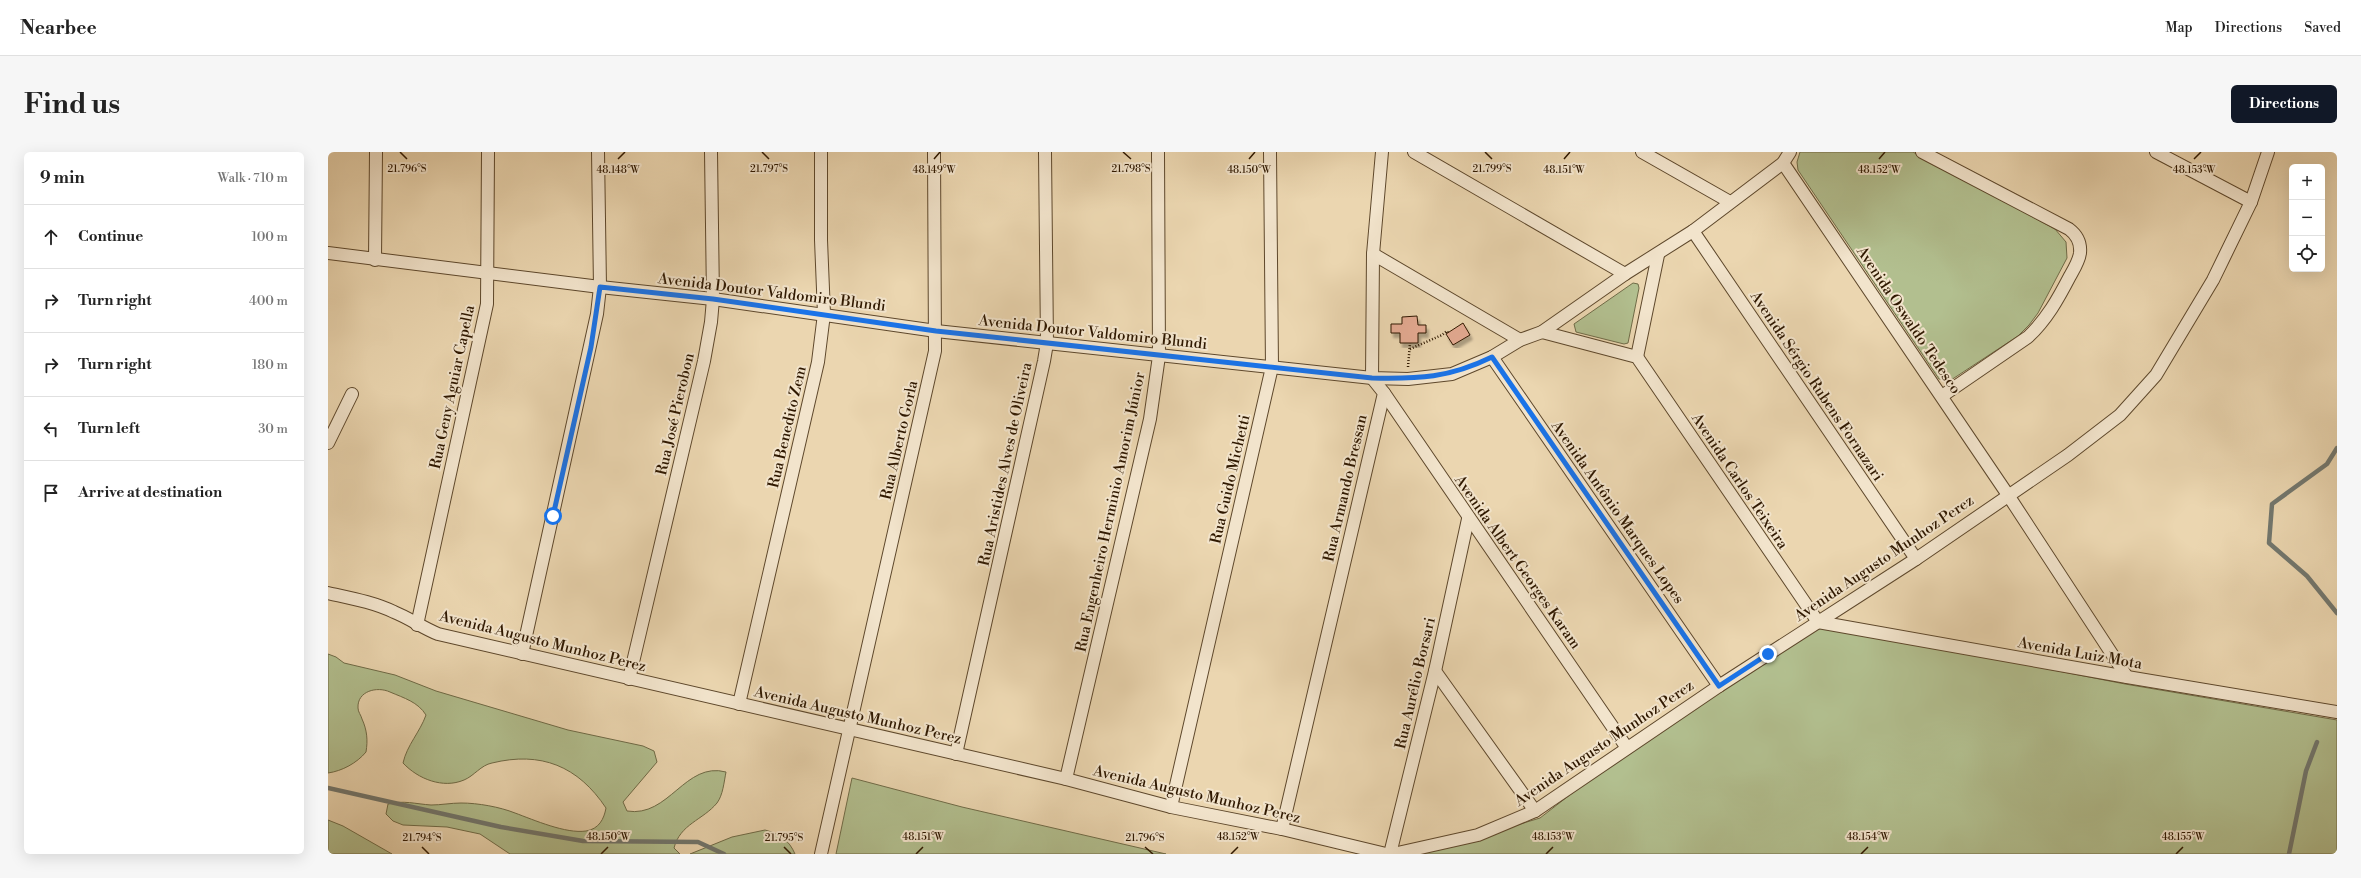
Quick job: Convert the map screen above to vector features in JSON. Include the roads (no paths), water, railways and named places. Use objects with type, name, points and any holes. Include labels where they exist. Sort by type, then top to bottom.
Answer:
[{"type":"street","points":[[375,260],[376,152]]},
{"type":"street","name":"Rua Geny Aguiar Capella","points":[[417,625],[482,329],[488,274],[488,152]]},
{"type":"street","points":[[522,654],[591,347],[600,287],[598,152]]},
{"type":"street","name":"Rua José Pierobon","points":[[629,679],[704,361],[711,322],[713,299],[711,152]]},
{"type":"street","name":"Rua Benedito Zem","points":[[739,704],[818,362],[824,314],[820,240],[821,152]]},
{"type":"street","name":"Rua Alberto Gorla","points":[[821,854],[935,351],[934,152]]},
{"type":"street","name":"Rua Aristides Alves de Oliveira","points":[[956,754],[1037,398],[1047,343],[1045,152]]},
{"type":"street","name":"Rua Engenheiro Herminio Amorim Júnior","points":[[1066,779],[1150,419],[1159,356],[1158,152]]},
{"type":"street","name":"Rua Guido Michetti","points":[[1171,807],[1272,367],[1270,152]]},
{"type":"street","points":[[1382,152],[1372,254],[1372,378],[1384,393]]},
{"type":"street","points":[[1414,152],[1625,274]]},
{"type":"street","points":[[1642,152],[1730,202]]},
{"type":"street","name":"Avenida Doutor Valdomiro Blundi","points":[[328,253],[488,274],[713,299],[936,331],[1372,378],[1408,379],[1452,374],[1492,357],[1520,340],[1542,332],[1625,274],[1658,255],[1693,231],[1783,163],[1790,152]]},
{"type":"street","points":[[1922,152],[2066,227],[2075,234],[2079,241],[2080,253],[2078,261],[2050,313],[2040,326],[2028,337],[1942,396]]},
{"type":"street","points":[[2156,152],[2251,202]]},
{"type":"street","name":"Avenida Augusto Munhoz Perez","points":[[1393,854],[1478,835],[1535,811],[1719,686],[1916,559],[2008,494],[2068,455],[2120,415],[2156,375],[2213,280],[2251,202],[2268,152]]},
{"type":"street","name":"Avenida Oswaldo Tedesco","points":[[1783,163],[2008,494],[2127,677]]},
{"type":"street","name":"Avenida Sérgio Rubens Fornazari","points":[[1693,231],[1916,559]]},
{"type":"street","points":[[1372,254],[1520,340]]},
{"type":"street","points":[[1542,332],[1637,357],[1658,255]]},
{"type":"street","name":"Avenida Antônio Marques Lopes","points":[[1492,357],[1719,686]]},
{"type":"street","name":"Avenida Carlos Teixeira","points":[[1637,357],[1818,622]]},
{"type":"street","name":"Avenida Albert Georges Karam","points":[[1384,393],[1468,519],[1627,748]]},
{"type":"street","name":"Rua Armando Bressan","points":[[1282,829],[1384,393]]},
{"type":"street","points":[[328,443],[352,394]]},
{"type":"street","name":"Rua Aurélio Borsari","points":[[1390,854],[1435,671],[1468,519]]},
{"type":"street","name":"Avenida Augusto Munhoz Perez","points":[[328,593],[374,604],[396,612],[417,625],[438,634],[1066,779],[1171,807],[1282,829],[1386,854]]},
{"type":"street","name":"Avenida Luiz Mota","points":[[1818,622],[2127,677],[2337,712]]},
{"type":"street","points":[[1435,671],[1535,811]]},
{"type":"waterway","points":[[2337,448],[2327,464],[2272,504],[2269,543],[2307,576],[2337,613]]},
{"type":"waterway","points":[[2289,854],[2306,771],[2317,742]]},
{"type":"waterway","points":[[328,788],[501,827],[583,841],[698,842],[724,854]]}]
